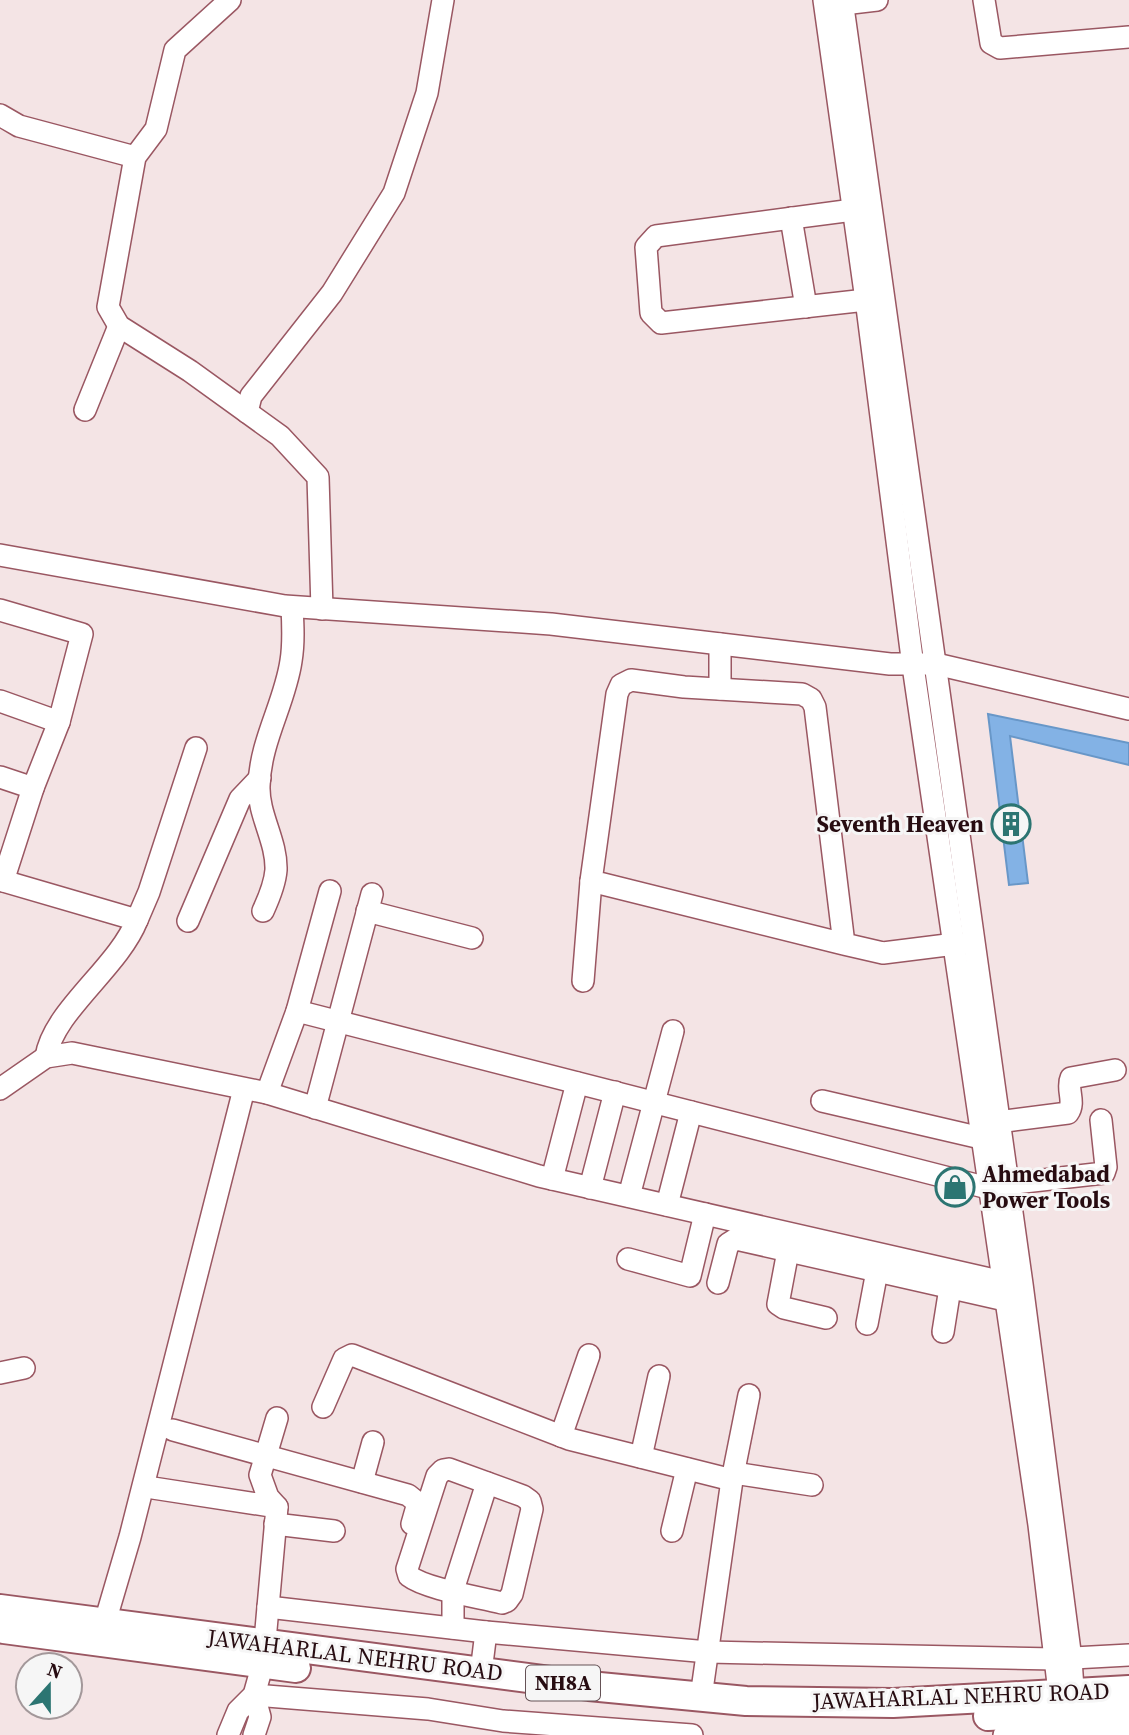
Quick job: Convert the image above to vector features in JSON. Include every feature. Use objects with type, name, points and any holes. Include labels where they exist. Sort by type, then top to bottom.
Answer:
[{"type":"main road","name":"JAWAHARLAL NEHRU ROAD","points":[[0,1609],[105,1622],[264,1654],[590,1706],[752,1720],[895,1720],[1006,1730],[1068,1713],[1129,1690]]},
{"type":"main road","name":"JAWAHARLAL NEHRU ROAD","points":[[0,1629],[481,1672],[746,1702],[893,1703],[1068,1713],[1129,1709]]},
{"type":"street","points":[[230,0],[175,50],[156,129],[135,157],[108,307],[120,326],[190,371],[281,436],[318,477],[321,609]]},
{"type":"street","points":[[247,412],[251,396],[332,293],[394,193],[427,93],[443,0]]},
{"type":"street","points":[[836,1],[877,0]]},
{"type":"street","points":[[984,0],[991,43],[1000,48],[1129,37]]},
{"type":"street","points":[[836,1],[853,210],[912,666],[955,944],[981,1138],[997,1186],[1022,1284],[1068,1713],[1129,1733]]},
{"type":"street","points":[[836,1],[936,664],[998,1122],[997,1186],[1004,1291],[1039,1525],[1063,1659]]},
{"type":"street","points":[[0,115],[19,126],[135,157]]},
{"type":"street","points":[[853,210],[656,236],[646,247],[650,313],[661,323],[866,300]]},
{"type":"street","points":[[791,218],[806,307]]},
{"type":"street","points":[[85,410],[120,326]]},
{"type":"street","points":[[0,555],[292,607],[551,624],[912,666],[936,664],[1129,709]]},
{"type":"street","points":[[263,911],[276,871],[275,855],[260,800],[260,778],[269,731],[291,662],[292,607]]},
{"type":"street","points":[[0,610],[82,634],[58,722],[2,881],[137,920]]},
{"type":"street","points":[[720,644],[720,689]]},
{"type":"street","points":[[583,981],[591,881],[617,694],[621,685],[631,680],[802,694],[811,699],[815,707],[844,944]]},
{"type":"street","points":[[0,701],[58,722]]},
{"type":"street","points":[[46,1058],[54,1032],[111,962],[137,920],[149,892],[196,748]]},
{"type":"street","points":[[0,777],[33,788]]},
{"type":"street","points":[[188,921],[240,799],[260,778]]},
{"type":"street","points":[[591,881],[883,953],[955,944]]},
{"type":"street","points":[[267,1093],[296,1011],[330,891]]},
{"type":"street","points":[[315,1108],[370,903],[472,938]]},
{"type":"street","points":[[296,1011],[691,1112],[997,1186],[1104,1173],[1106,1167],[1101,1120]]},
{"type":"street","points":[[629,1196],[673,1031]]},
{"type":"street","points":[[0,1089],[46,1058],[72,1053],[267,1093],[552,1179],[705,1214],[1004,1291]]},
{"type":"street","points":[[998,1122],[1068,1112],[1072,1106],[1069,1084],[1071,1077],[1115,1070]]},
{"type":"street","points":[[552,1179],[577,1083]]},
{"type":"street","points":[[105,1622],[130,1537],[244,1088]]},
{"type":"street","points":[[590,1188],[615,1092]]},
{"type":"street","points":[[822,1101],[981,1138]]},
{"type":"street","points":[[667,1205],[691,1112]]},
{"type":"street","points":[[628,1259],[690,1276],[705,1214]]},
{"type":"street","points":[[719,1283],[728,1244],[736,1239],[950,1287],[1004,1291]]},
{"type":"street","points":[[765,1296],[787,1250]]},
{"type":"street","points":[[787,1250],[790,1298]]},
{"type":"street","points":[[787,1250],[778,1304],[784,1308],[826,1318]]},
{"type":"street","points":[[867,1324],[877,1271]]},
{"type":"street","points":[[943,1332],[950,1287]]},
{"type":"street","points":[[323,1407],[344,1359],[352,1355],[561,1436],[687,1469],[812,1485]]},
{"type":"street","points":[[561,1436],[589,1355]]},
{"type":"street","points":[[0,1373],[24,1368]]},
{"type":"street","points":[[641,1457],[659,1376]]},
{"type":"street","points":[[701,1697],[733,1477],[749,1395]]},
{"type":"street","points":[[254,1735],[260,1717],[254,1695],[264,1654],[276,1516],[260,1475],[277,1418]]},
{"type":"street","points":[[173,1430],[414,1498],[418,1503],[407,1543]]},
{"type":"street","points":[[362,1482],[373,1442]]},
{"type":"street","points":[[449,1469],[523,1496],[530,1501],[532,1509],[512,1594],[507,1601],[502,1603],[453,1590],[412,1579],[407,1569],[440,1472],[449,1469]]},
{"type":"street","points":[[672,1531],[687,1469]]},
{"type":"street","points":[[453,1628],[453,1590],[487,1483]]},
{"type":"street","points":[[153,1488],[334,1531]]},
{"type":"street","points":[[268,1607],[486,1632],[708,1652],[1063,1659],[1129,1655]]},
{"type":"street","points":[[481,1672],[486,1632]]},
{"type":"street","points":[[254,1695],[428,1709],[502,1728],[692,1735]]},
{"type":"street","points":[[228,1735],[239,1711],[254,1695]]},
{"type":"building","name":"Seventh Heaven","points":[[988,714],[1129,743],[1129,765],[1010,736],[1028,883],[1009,885]]},
{"type":"place","name":"Seventh Heaven","points":[[1011,824]]},
{"type":"place","name":"Ahmedabad Power Tools","points":[[955,1187]]}]
